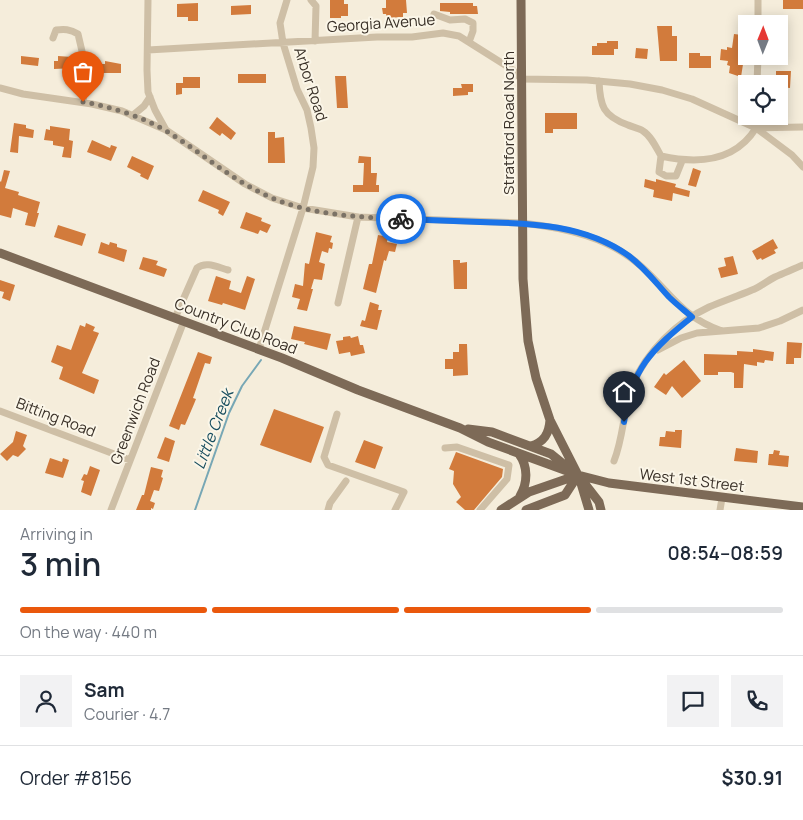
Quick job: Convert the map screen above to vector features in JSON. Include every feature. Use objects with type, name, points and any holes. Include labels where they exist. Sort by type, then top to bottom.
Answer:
[{"type":"main road","name":"Stratford Road North","points":[[522,0],[522,223],[527,334],[536,378],[550,420],[578,475]]},
{"type":"main road","name":"Country Club Road","points":[[0,253],[258,349],[358,390],[460,428],[488,442],[578,475]]},
{"type":"main road","points":[[531,446],[544,439],[549,429],[550,420]]},
{"type":"main road","name":"Country Club Road","points":[[460,428],[492,432],[531,446],[551,454],[578,475]]},
{"type":"main road","points":[[519,454],[525,464],[526,482],[520,496]]},
{"type":"main road","points":[[501,510],[520,496],[537,488],[578,475]]},
{"type":"main road","points":[[526,510],[565,495],[578,475]]},
{"type":"main road","points":[[578,475],[589,510]]},
{"type":"main road","points":[[578,475],[602,510]]},
{"type":"main road","name":"West 1st Street","points":[[578,475],[609,483],[802,508]]},
{"type":"street","points":[[148,0],[147,70],[150,97],[166,130]]},
{"type":"street","name":"Arbor Road","points":[[258,349],[303,208],[313,167],[314,148],[307,110],[297,89],[283,43],[280,23],[287,0]]},
{"type":"street","points":[[311,0],[316,6],[315,41]]},
{"type":"street","points":[[758,0],[758,15]]},
{"type":"street","points":[[434,14],[450,20],[466,19],[473,23],[473,31],[469,42]]},
{"type":"street","points":[[53,38],[56,30],[65,29],[78,34],[85,64],[83,102]]},
{"type":"street","name":"Georgia Avenue","points":[[148,50],[412,37],[443,32],[459,36],[469,42],[513,70],[521,79]]},
{"type":"street","points":[[521,79],[599,81],[630,84],[670,92],[700,102],[756,128],[792,155],[803,167]]},
{"type":"street","points":[[599,81],[600,98],[606,113],[614,120],[642,130],[650,138],[661,156],[659,172],[666,176],[676,176],[682,161]]},
{"type":"street","points":[[0,88],[23,94],[83,102],[122,111],[166,130],[244,184],[272,198],[303,208],[358,217],[522,223],[581,232],[610,244],[629,256],[644,268],[669,297],[692,317],[722,331]]},
{"type":"street","points":[[132,116],[144,106],[150,97]]},
{"type":"street","points":[[661,156],[682,161],[722,157],[749,139],[756,125]]},
{"type":"street","points":[[756,128],[803,127]]},
{"type":"street","points":[[338,303],[358,217]]},
{"type":"street","name":"Greenwich Road","points":[[111,510],[197,268],[206,264],[228,270]]},
{"type":"street","points":[[614,461],[622,434],[626,402],[637,375],[650,354],[692,317],[803,265]]},
{"type":"street","points":[[650,354],[681,338],[698,333],[759,328],[803,310]]},
{"type":"street","name":"Bitting Road","points":[[0,411],[130,460]]},
{"type":"street","points":[[337,414],[324,457],[328,464],[404,492],[395,510]]},
{"type":"street","points":[[445,448],[457,446],[509,465],[507,479],[480,510]]},
{"type":"street","points":[[328,510],[330,503],[346,481]]},
{"type":"street","points":[[720,510],[722,498]]},
{"type":"building","points":[[330,0],[344,0],[344,4],[348,4],[348,16],[330,18]]},
{"type":"building","points":[[386,0],[406,0],[407,13],[403,13],[403,17],[387,18],[386,14],[383,14],[382,8],[386,8]]},
{"type":"building","points":[[783,0],[803,0],[803,9],[783,9]]},
{"type":"building","points":[[198,3],[198,21],[188,21],[188,17],[177,17],[177,4]]},
{"type":"building","points":[[440,3],[473,3],[473,6],[477,6],[478,14],[450,14],[450,12],[440,11]]},
{"type":"building","points":[[251,5],[251,14],[231,15],[231,6]]},
{"type":"building","points":[[657,26],[672,26],[672,36],[677,36],[677,61],[660,61]]},
{"type":"building","points":[[734,34],[738,34],[738,65],[743,65],[741,75],[738,76],[729,73],[730,66],[727,65],[728,61],[720,60],[721,49],[727,50],[727,47],[732,48]]},
{"type":"building","points":[[607,41],[618,41],[618,49],[614,49],[614,55],[592,55],[592,46],[597,46],[597,43],[607,43]]},
{"type":"building","points":[[636,48],[648,49],[647,59],[635,58]]},
{"type":"building","points":[[689,53],[711,56],[711,68],[689,68]]},
{"type":"building","points":[[21,56],[39,58],[38,66],[21,64]]},
{"type":"building","points":[[58,56],[72,57],[72,62],[77,63],[76,68],[54,69],[54,61],[58,61]]},
{"type":"building","points":[[105,61],[121,64],[121,73],[98,73],[98,64],[105,64]]},
{"type":"building","points":[[776,71],[791,71],[790,88],[788,88],[788,75],[776,75]]},
{"type":"building","points":[[238,74],[266,74],[266,83],[238,83]]},
{"type":"building","points":[[335,76],[346,76],[348,108],[337,108]]},
{"type":"building","points":[[183,77],[200,77],[200,88],[182,88],[182,94],[176,95],[176,83],[183,83]]},
{"type":"building","points":[[461,84],[473,84],[473,92],[468,92],[468,95],[453,96],[453,88],[462,88]]},
{"type":"building","points":[[545,113],[577,113],[577,129],[553,129],[553,133],[545,133]]},
{"type":"building","points":[[217,117],[236,133],[231,140],[222,133],[220,136],[209,128]]},
{"type":"building","points":[[14,123],[26,125],[26,128],[34,130],[33,138],[19,136],[18,153],[10,152]]},
{"type":"building","points":[[50,126],[70,129],[69,140],[73,141],[71,158],[62,157],[64,147],[53,145],[53,141],[44,140],[46,129],[50,130]]},
{"type":"building","points":[[268,132],[275,132],[275,138],[284,137],[285,163],[268,163]]},
{"type":"building","points":[[92,140],[110,148],[111,145],[117,147],[111,161],[87,152]]},
{"type":"building","points":[[132,156],[154,166],[148,180],[127,167]]},
{"type":"building","points":[[359,156],[371,157],[371,173],[377,173],[376,185],[379,185],[379,192],[353,192],[353,185],[363,185],[364,163],[358,163]]},
{"type":"building","points":[[693,168],[701,171],[696,187],[688,185]]},
{"type":"building","points":[[4,170],[10,171],[5,188],[19,192],[18,195],[40,202],[35,227],[25,225],[28,213],[13,208],[11,218],[0,215],[0,181]]},
{"type":"building","points":[[645,179],[656,182],[656,179],[676,184],[675,187],[690,191],[689,197],[673,193],[672,201],[653,197],[654,190],[644,187]]},
{"type":"building","points":[[203,190],[230,202],[223,216],[218,213],[219,210],[198,201]]},
{"type":"building","points":[[246,212],[262,218],[261,221],[271,225],[267,233],[260,230],[258,234],[240,228]]},
{"type":"building","points":[[58,225],[86,234],[82,246],[54,237]]},
{"type":"building","points":[[316,232],[332,236],[330,242],[333,243],[332,249],[329,248],[328,253],[322,251],[319,262],[325,264],[322,280],[314,279],[307,311],[297,309],[300,299],[292,297],[295,284],[303,286],[305,263],[309,264]]},
{"type":"building","points":[[378,235],[388,237],[387,242],[397,244],[395,252],[389,251],[386,261],[384,260],[376,293],[363,289],[369,264],[372,264]]},
{"type":"building","points":[[773,239],[778,248],[774,250],[776,253],[762,260],[761,258],[757,260],[752,251]]},
{"type":"building","points":[[101,242],[109,245],[110,242],[117,244],[117,247],[127,250],[124,262],[98,253]]},
{"type":"building","points":[[733,256],[738,274],[721,278],[718,268],[726,266],[724,258]]},
{"type":"building","points":[[143,257],[158,261],[156,265],[167,269],[164,277],[139,269]]},
{"type":"building","points":[[453,260],[460,260],[460,263],[467,262],[467,289],[454,289]]},
{"type":"building","points":[[216,276],[231,281],[229,289],[241,293],[247,276],[255,279],[245,310],[223,303],[222,305],[208,301]]},
{"type":"building","points":[[0,280],[15,285],[10,301],[2,298],[4,292],[0,291]]},
{"type":"building","points":[[370,302],[379,305],[378,310],[382,310],[377,330],[360,326],[362,320],[365,321]]},
{"type":"building","points":[[86,323],[95,327],[93,331],[99,333],[82,373],[99,380],[94,394],[59,379],[63,367],[51,362],[57,345],[71,350],[80,325],[85,327]]},
{"type":"building","points":[[294,326],[331,334],[327,350],[291,339]]},
{"type":"building","points":[[350,336],[351,338],[358,336],[360,345],[363,345],[365,353],[351,356],[350,352],[339,354],[336,341]]},
{"type":"building","points":[[787,342],[802,343],[801,358],[794,358],[794,364],[786,364]]},
{"type":"building","points":[[459,344],[467,344],[468,375],[453,376],[453,369],[445,369],[445,359],[453,359],[453,352],[459,352]]},
{"type":"building","points":[[753,349],[774,352],[773,361],[757,362],[757,366],[744,364],[743,388],[734,388],[734,373],[731,372],[718,372],[718,375],[704,375],[704,354],[737,355],[737,351],[753,352]]},
{"type":"building","points":[[198,352],[212,357],[210,364],[205,363],[193,398],[196,399],[185,425],[181,424],[179,430],[169,426]]},
{"type":"building","points":[[684,360],[701,381],[689,392],[682,398],[672,386],[666,395],[654,387],[664,373],[666,375]]},
{"type":"building","points":[[274,409],[324,427],[311,463],[260,445]]},
{"type":"building","points":[[675,430],[682,430],[681,448],[659,446],[660,437],[665,437],[666,431],[675,432]]},
{"type":"building","points":[[16,431],[27,435],[23,446],[26,449],[18,457],[13,455],[7,461],[0,454],[13,442]]},
{"type":"building","points":[[165,437],[175,441],[169,462],[157,458]]},
{"type":"building","points":[[364,440],[383,447],[375,469],[355,462]]},
{"type":"building","points":[[736,448],[758,451],[757,463],[734,461]]},
{"type":"building","points":[[774,450],[780,451],[779,455],[789,456],[788,467],[768,465],[769,454],[773,454]]},
{"type":"building","points":[[456,452],[503,469],[502,477],[474,510],[465,510],[456,502],[461,497],[453,484],[454,471],[449,469]]},
{"type":"building","points":[[50,458],[62,462],[63,458],[69,460],[63,478],[45,473]]},
{"type":"building","points":[[90,466],[100,470],[91,496],[81,492],[84,481],[81,480],[84,474],[87,475]]},
{"type":"building","points":[[151,467],[163,470],[159,491],[154,490],[150,501],[155,503],[153,509],[136,510],[142,495],[144,495]]},
{"type":"waterway","name":"Little Creek","points":[[195,510],[229,413],[242,386],[261,360]]},
{"type":"way so far","points":[[83,102],[122,111],[166,130],[244,184],[272,198],[303,208],[358,217],[401,219]]},
{"type":"route","points":[[401,219],[522,223],[581,232],[610,244],[644,268],[669,297],[692,317],[650,354],[641,367],[626,402],[624,422]]}]
